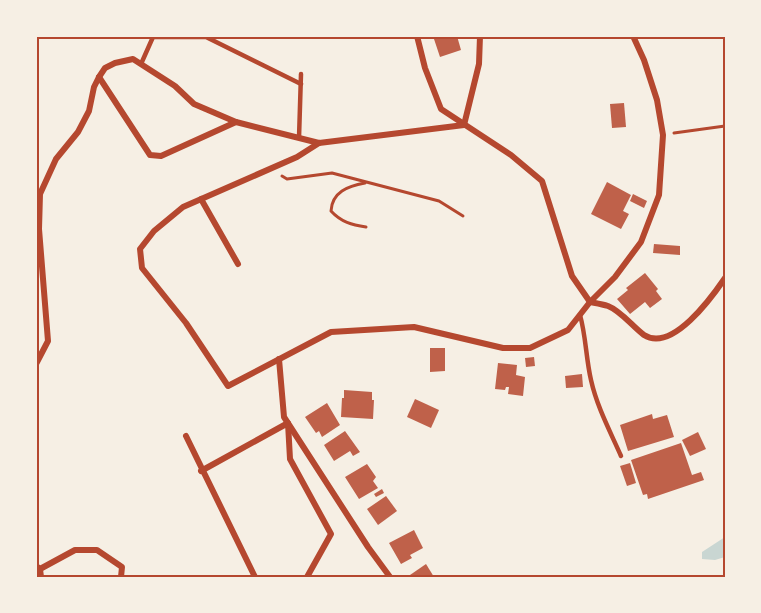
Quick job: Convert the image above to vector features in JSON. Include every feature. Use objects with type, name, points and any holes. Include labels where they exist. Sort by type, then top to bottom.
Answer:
[{"type":"street","points":[[417,36],[425,68],[441,109],[511,155],[542,181],[572,276],[590,302],[610,307],[647,337],[667,337],[687,324],[725,278]]},
{"type":"street","points":[[464,125],[479,64],[480,36]]},
{"type":"street","points":[[319,143],[273,169],[183,207],[154,231],[140,249],[142,268],[186,323],[228,386],[331,332],[414,327],[503,348],[530,348],[568,330],[590,302],[615,277],[641,242],[659,195],[663,135],[657,100],[633,36]]},
{"type":"street","points":[[36,364],[48,341],[39,230],[40,194],[56,159],[78,132],[89,111],[94,87],[105,68],[133,59],[175,86],[194,104],[236,122],[319,143],[464,125]]},
{"type":"street","points":[[99,77],[150,155],[161,156],[236,122]]},
{"type":"street","points":[[201,199],[238,264]]},
{"type":"street","points":[[279,359],[284,417],[390,577]]},
{"type":"street","points":[[201,471],[288,423]]},
{"type":"street","points":[[288,423],[290,459],[332,534],[307,577]]},
{"type":"street","points":[[186,436],[201,471],[255,577]]},
{"type":"street","points":[[40,577],[38,567],[75,550],[97,550],[122,567],[122,577]]},
{"type":"lane","points":[[141,64],[153,37],[206,37],[301,84]]},
{"type":"lane","points":[[299,138],[301,74]]},
{"type":"lane","points":[[580,315],[584,327],[591,381],[597,402],[621,456]]},
{"type":"path","points":[[663,135],[725,126]]},
{"type":"path","points":[[273,169],[287,179],[333,173],[439,201],[463,216]]},
{"type":"path","points":[[366,227],[338,219],[331,211],[332,202],[342,190],[368,183]]},
{"type":"shaded area","points":[[725,537],[725,557],[715,560],[702,559],[702,552]]},
{"type":"building","points":[[433,36],[457,36],[461,50],[440,57]]},
{"type":"building","points":[[624,103],[626,127],[612,128],[610,104]]},
{"type":"building","points":[[607,182],[631,195],[623,211],[629,214],[621,229],[591,214]]},
{"type":"building","points":[[633,194],[647,201],[644,208],[630,201]]},
{"type":"building","points":[[654,244],[680,246],[680,255],[653,253]]},
{"type":"building","points":[[645,273],[658,289],[656,291],[662,299],[650,308],[645,302],[630,314],[617,299],[628,290],[626,288]]},
{"type":"building","points":[[430,348],[445,348],[445,371],[430,372]]},
{"type":"building","points":[[534,357],[535,366],[526,367],[525,358]]},
{"type":"building","points":[[498,363],[517,365],[516,375],[525,377],[523,396],[508,394],[509,387],[505,390],[495,389]]},
{"type":"building","points":[[582,374],[583,387],[566,388],[565,376]]},
{"type":"building","points":[[344,390],[372,392],[373,419],[341,417]]},
{"type":"building","points":[[415,399],[439,410],[431,428],[407,417]]},
{"type":"building","points":[[327,403],[340,425],[322,437],[319,431],[316,433],[305,417]]},
{"type":"building","points":[[652,414],[653,419],[667,415],[674,437],[628,451],[620,425]]},
{"type":"building","points":[[345,431],[360,452],[353,456],[350,451],[334,461],[324,445]]},
{"type":"building","points":[[698,432],[706,449],[690,456],[682,440]]},
{"type":"building","points":[[681,443],[692,475],[701,472],[704,480],[648,499],[647,494],[643,495],[631,460]]},
{"type":"building","points":[[630,463],[636,483],[627,486],[620,466]]},
{"type":"building","points":[[367,464],[376,477],[373,481],[378,488],[359,499],[345,477]]},
{"type":"building","points":[[382,489],[384,493],[376,497],[374,494]]},
{"type":"building","points":[[386,496],[397,511],[378,525],[367,509]]},
{"type":"building","points":[[414,530],[423,548],[410,555],[412,558],[401,564],[389,543]]},
{"type":"building","points":[[426,564],[434,577],[411,577],[410,575]]}]
